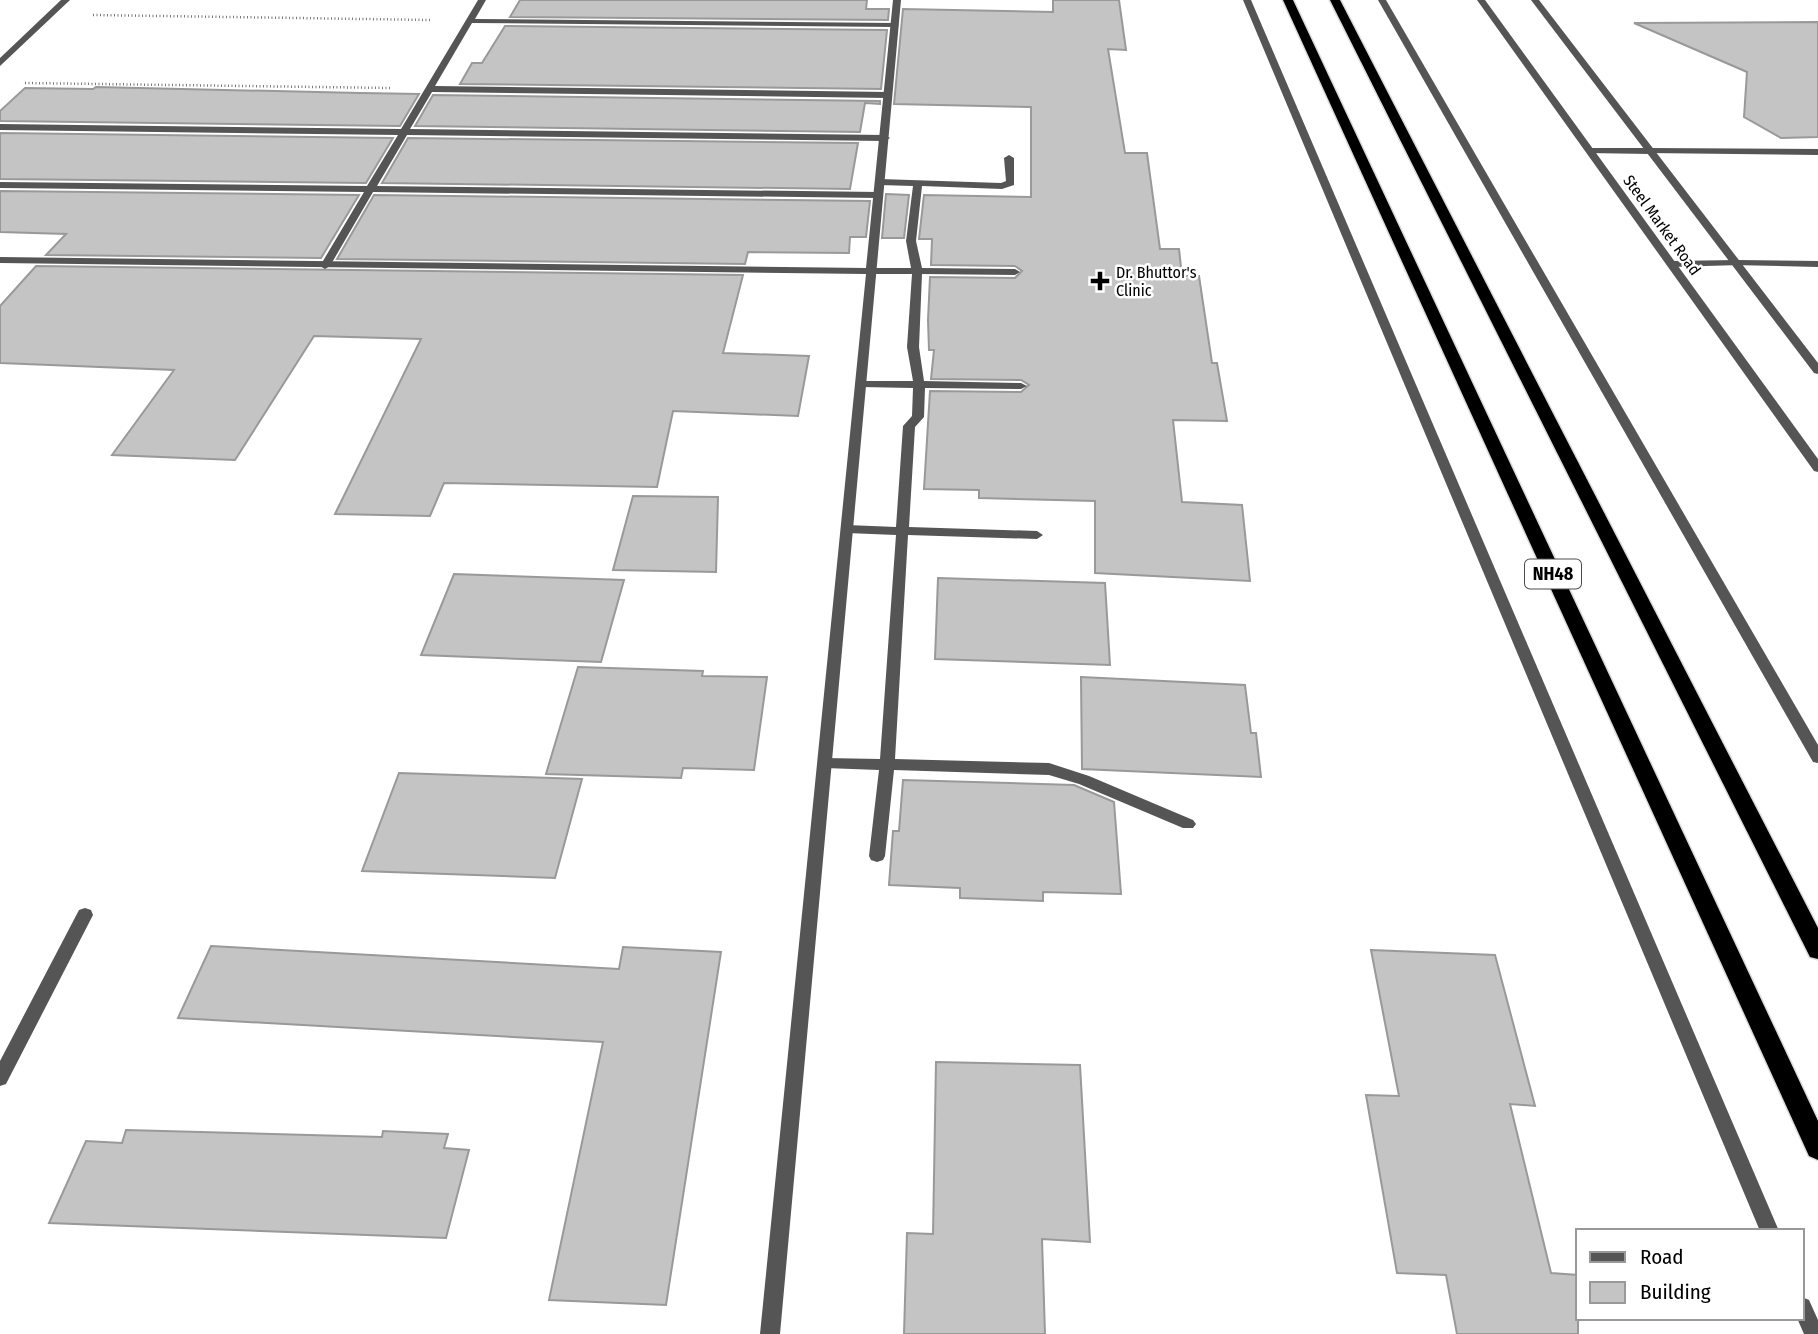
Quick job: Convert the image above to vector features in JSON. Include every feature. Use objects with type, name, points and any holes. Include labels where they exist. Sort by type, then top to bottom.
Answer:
[{"type":"highway","name":"NH48","points":[[1288,0],[1818,1148]]},
{"type":"highway","points":[[1335,0],[1818,950]]},
{"type":"street","points":[[0,63],[66,0]]},
{"type":"street","points":[[325,266],[482,0]]},
{"type":"street","points":[[769,1334],[897,0]]},
{"type":"street","points":[[1247,0],[1769,1229]]},
{"type":"street","points":[[1382,0],[1818,758]]},
{"type":"street","name":"Steel Market Road","points":[[1481,0],[1818,468]]},
{"type":"street","name":"Steel Market Road","points":[[1535,0],[1818,370]]},
{"type":"street","points":[[470,21],[895,24]]},
{"type":"street","points":[[429,89],[888,95]]},
{"type":"street","points":[[0,127],[885,138]]},
{"type":"street","points":[[1590,151],[1818,152]]},
{"type":"street","points":[[0,185],[369,191],[879,188],[918,182],[1002,186],[1011,183],[1010,159]]},
{"type":"street","points":[[877,856],[887,765],[909,426],[918,417],[919,385],[914,347],[917,271],[911,241],[918,182]]},
{"type":"street","points":[[0,260],[325,266],[1015,272]]},
{"type":"street","points":[[1671,264],[1818,264]]},
{"type":"street","points":[[861,384],[1021,386]]},
{"type":"street","points":[[847,529],[1037,535]]},
{"type":"street","points":[[825,763],[1049,769],[1084,780],[1188,824]]},
{"type":"street","points":[[0,1078],[85,915]]},
{"type":"street","points":[[1804,1312],[1814,1334]]},
{"type":"path","points":[[50,15],[470,21]]},
{"type":"path","points":[[14,83],[429,89]]},
{"type":"building","points":[[520,0],[867,0],[866,9],[889,9],[888,20],[510,17]]},
{"type":"building","points":[[1053,0],[1119,0],[1126,50],[1108,49],[1125,153],[1147,153],[1160,249],[1179,249],[1182,276],[1199,276],[1212,363],[1217,363],[1227,421],[1173,420],[1182,502],[1242,505],[1250,581],[1095,573],[1095,501],[979,498],[979,490],[924,489],[930,391],[1021,392],[1029,385],[1021,380],[931,379],[934,350],[929,350],[930,277],[1015,278],[1022,271],[1015,266],[931,265],[932,239],[919,239],[924,195],[1031,197],[1031,107],[894,104],[903,9],[1053,12]]},
{"type":"building","points":[[1818,22],[1818,137],[1781,138],[1744,117],[1747,72],[1634,23]]},
{"type":"building","points":[[505,26],[887,30],[881,89],[460,84],[472,63],[482,63]]},
{"type":"building","points":[[25,88],[419,94],[400,126],[0,121],[0,111]]},
{"type":"building","points":[[433,95],[880,101],[880,104],[865,103],[860,132],[415,126]]},
{"type":"building","points":[[0,133],[393,138],[366,183],[0,179]]},
{"type":"building","points":[[408,138],[858,143],[850,189],[382,183]]},
{"type":"building","points":[[0,191],[359,195],[321,258],[46,255],[66,234],[0,232]]},
{"type":"building","points":[[886,194],[909,195],[904,238],[882,238]]},
{"type":"building","points":[[374,195],[870,201],[866,237],[850,237],[849,253],[748,252],[745,264],[337,259]]},
{"type":"building","points":[[36,266],[743,275],[723,353],[809,356],[798,416],[673,411],[657,487],[444,483],[430,516],[335,514],[421,339],[314,336],[235,460],[112,455],[174,370],[0,363],[0,306]]},
{"type":"building","points":[[633,496],[718,497],[716,572],[613,570]]},
{"type":"building","points":[[454,574],[624,580],[601,662],[421,655]]},
{"type":"building","points":[[938,578],[1105,583],[1110,665],[935,659]]},
{"type":"building","points":[[578,667],[703,671],[702,676],[767,677],[754,770],[683,768],[681,778],[546,774]]},
{"type":"building","points":[[1081,677],[1245,685],[1251,733],[1256,733],[1261,777],[1082,769]]},
{"type":"building","points":[[399,773],[582,779],[555,878],[362,871]]},
{"type":"building","points":[[903,780],[1074,785],[1114,802],[1121,894],[1043,892],[1043,901],[960,898],[960,888],[889,885],[893,831],[899,831]]},
{"type":"building","points":[[211,946],[619,969],[623,947],[721,952],[666,1305],[549,1300],[603,1042],[178,1018]]},
{"type":"building","points":[[1371,950],[1495,955],[1535,1106],[1510,1104],[1551,1273],[1576,1275],[1578,1334],[1457,1334],[1446,1275],[1397,1273],[1366,1095],[1399,1096]]},
{"type":"building","points":[[936,1062],[1080,1065],[1090,1242],[1042,1239],[1045,1334],[904,1334],[907,1233],[933,1234]]},
{"type":"building","points":[[126,1130],[382,1137],[383,1131],[448,1134],[444,1148],[469,1150],[446,1238],[49,1223],[86,1141],[122,1143]]},
{"type":"place","name":"Dr. Bhuttor's Clinic","points":[[1100,281]]}]
